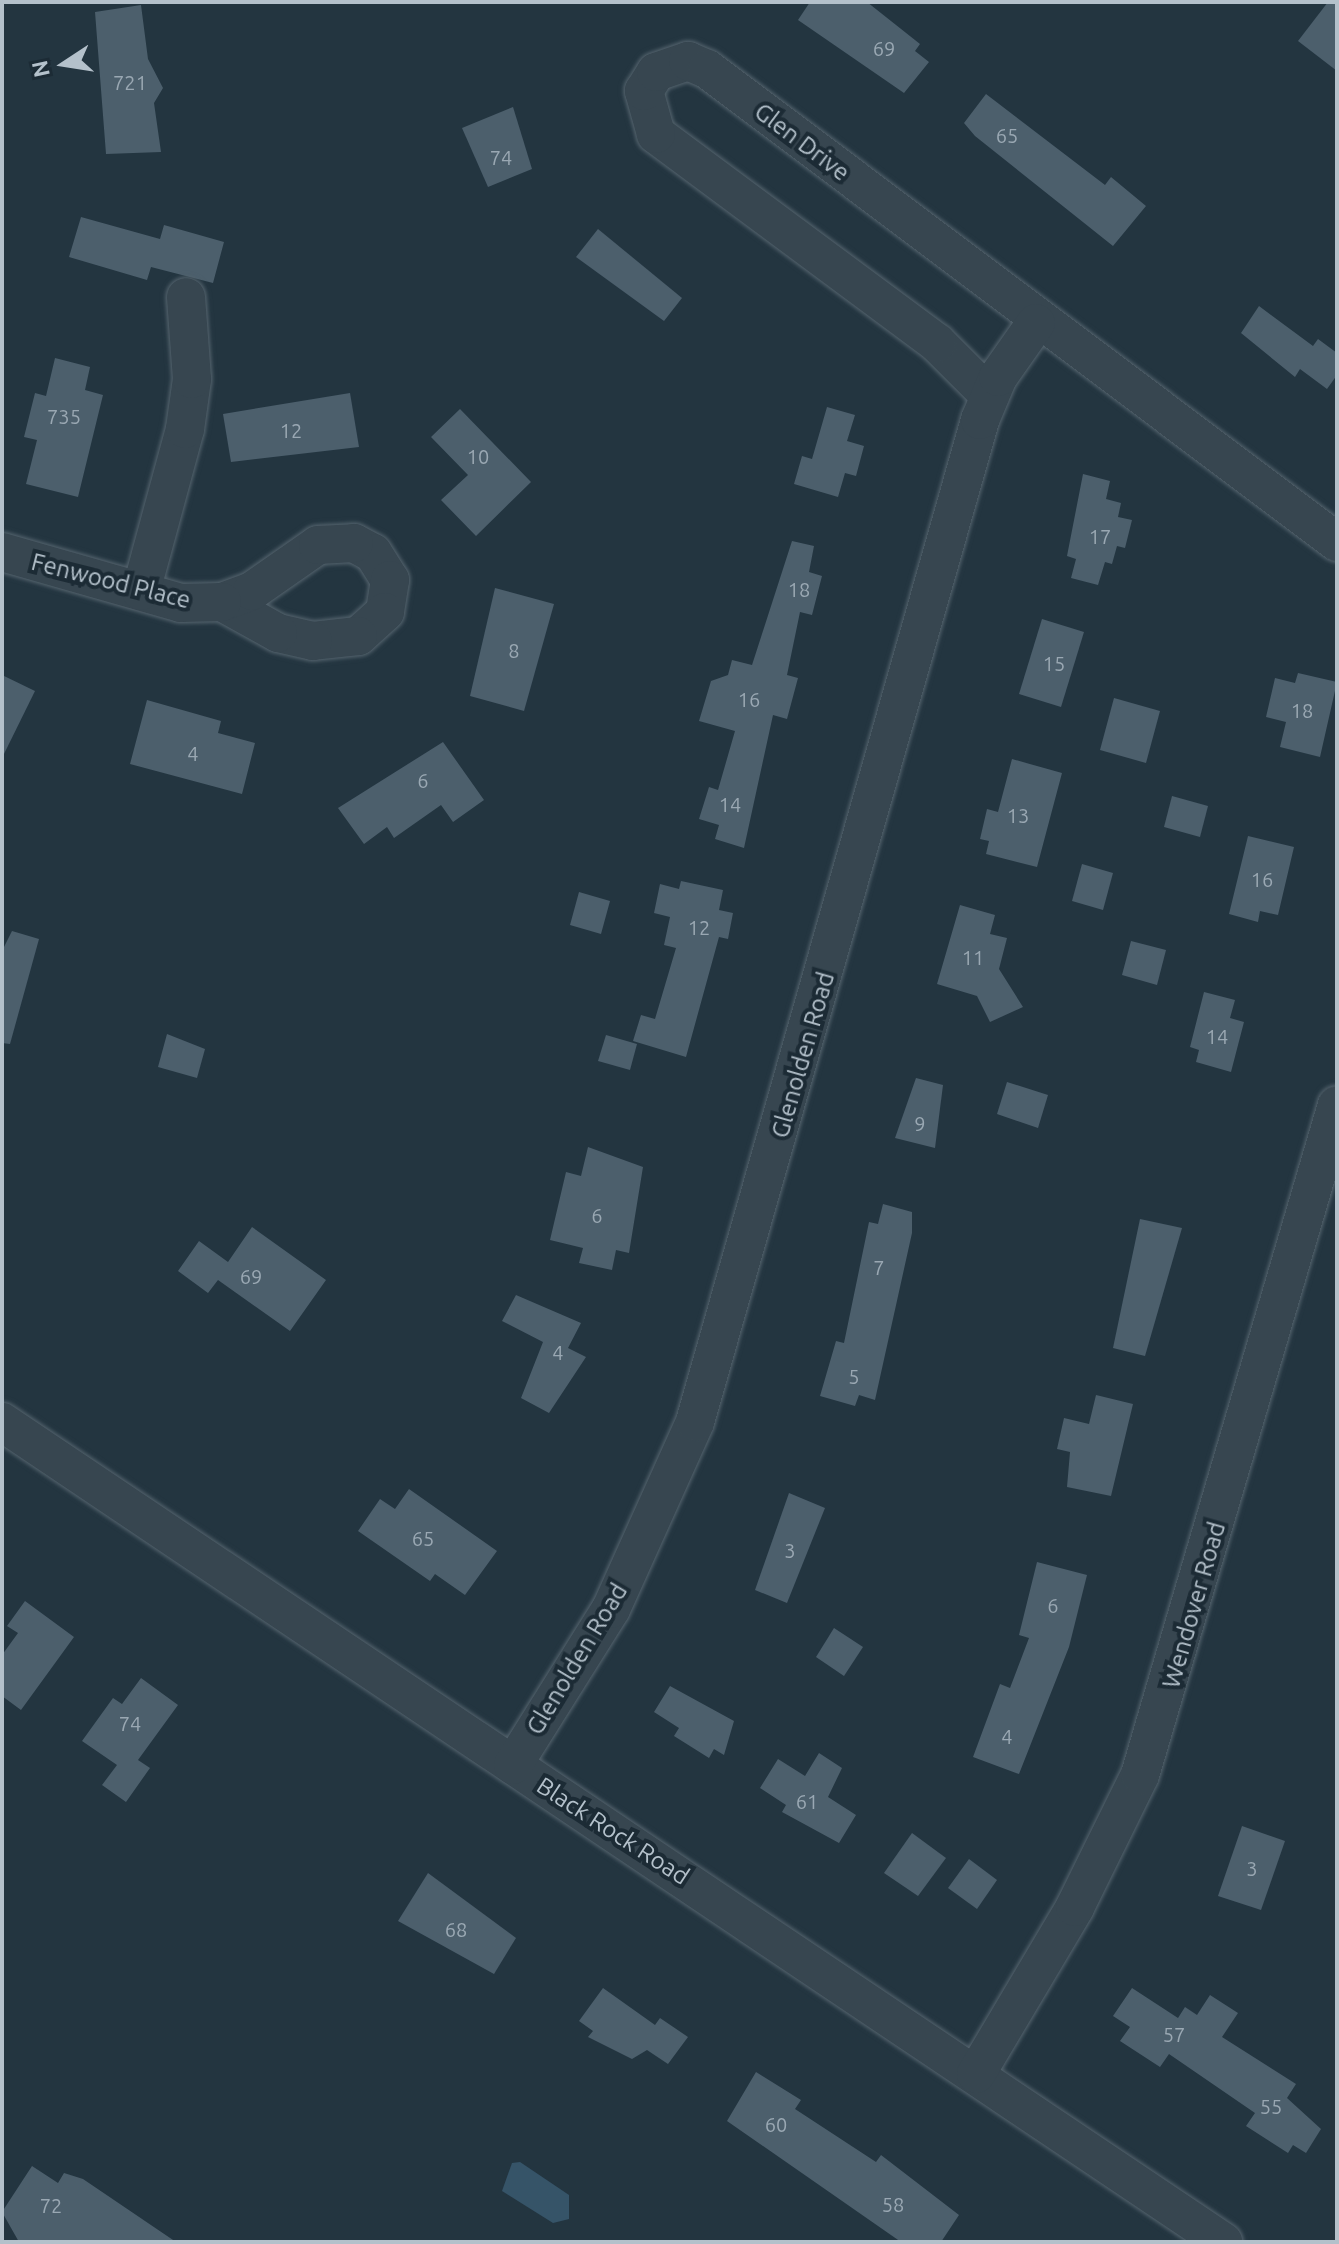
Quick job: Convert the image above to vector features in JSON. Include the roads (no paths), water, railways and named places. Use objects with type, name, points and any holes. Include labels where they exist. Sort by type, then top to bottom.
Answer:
[{"type":"street","name":"Glen Drive","points":[[989,395],[875,294],[671,148],[649,119],[647,81],[670,64],[707,69],[1036,323],[1337,542]]},
{"type":"street","points":[[141,591],[185,429],[192,379],[186,297]]},
{"type":"street","name":"Glenolden Road","points":[[513,1765],[611,1609],[695,1422],[989,395],[1036,323]]},
{"type":"street","name":"Fenwood Place","points":[[2,552],[181,603],[222,602]]},
{"type":"street","name":"Wendover Road","points":[[976,2074],[1075,1907],[1140,1775],[1337,1105]]},
{"type":"street","name":"Black Rock Road","points":[[2,1422],[1223,2242]]},
{"type":"water","points":[[520,2162],[569,2195],[569,2219],[553,2223],[502,2191],[512,2163]]}]
